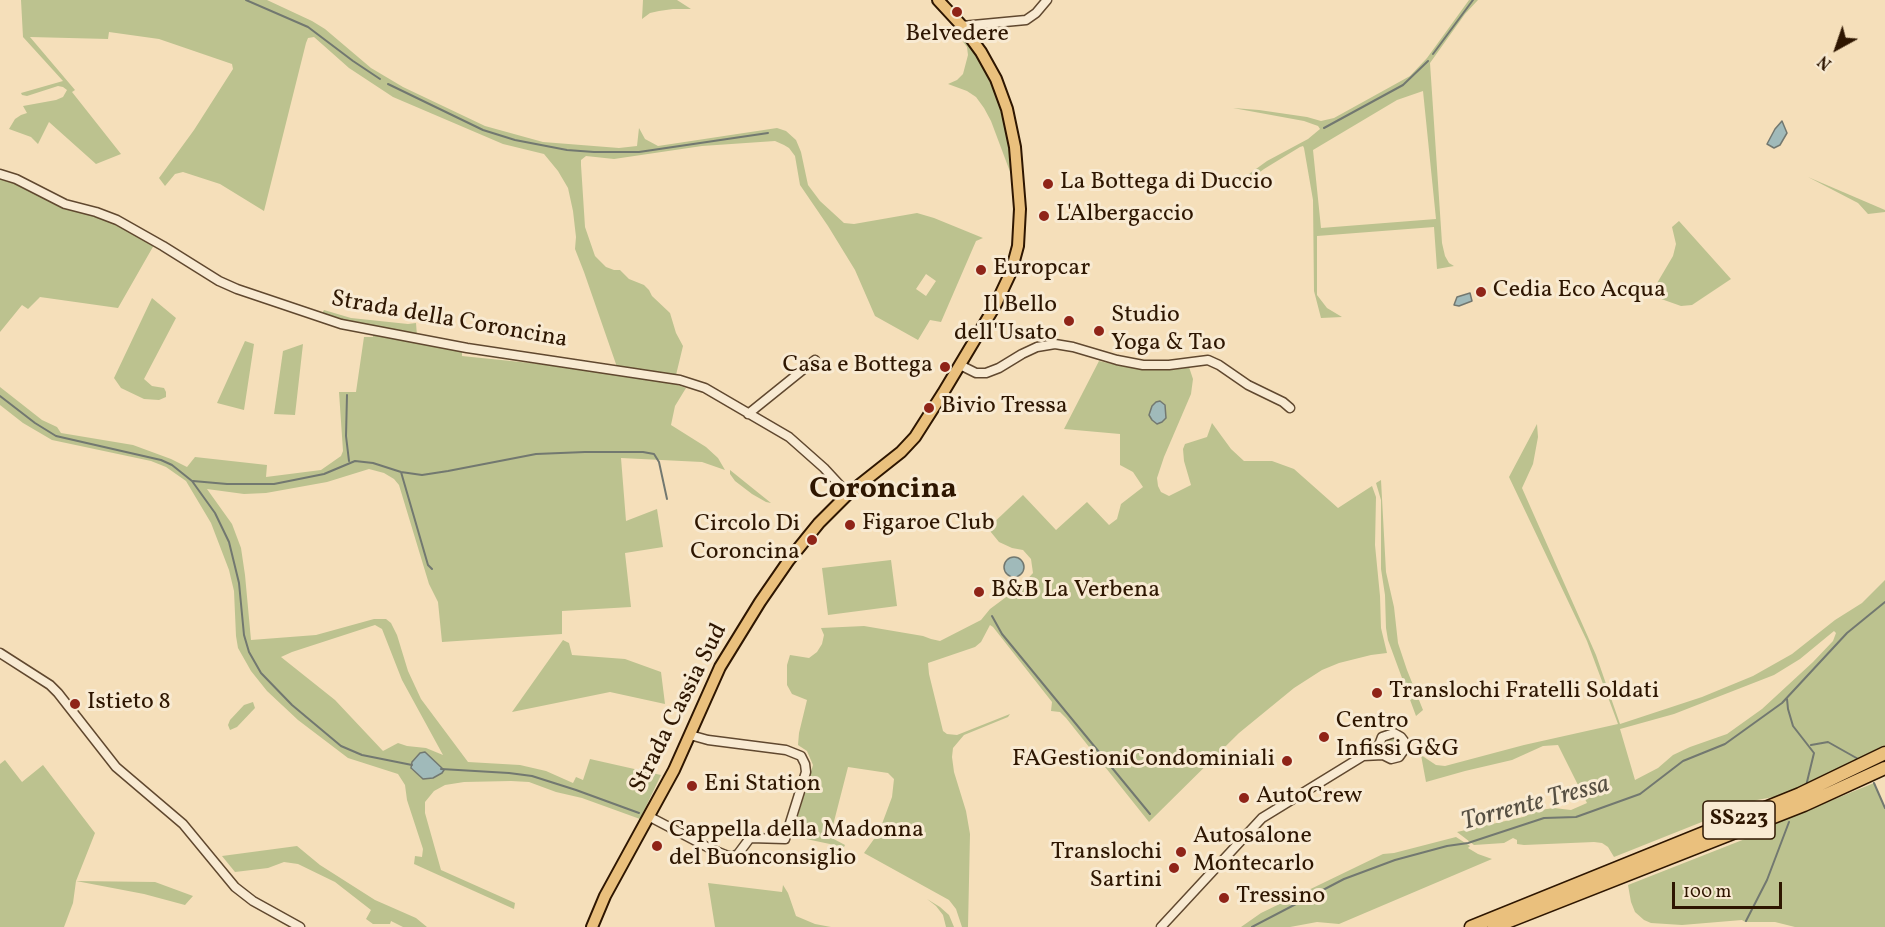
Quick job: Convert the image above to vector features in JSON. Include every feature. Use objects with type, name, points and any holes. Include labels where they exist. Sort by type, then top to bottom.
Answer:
[{"type":"highway","name":"SS223","points":[[1471,927],[1800,794],[1885,753]]},
{"type":"highway","name":"SS223","points":[[1494,927],[1804,805],[1885,768]]},
{"type":"main road","name":"Strada Cassia Sud","points":[[592,927],[605,896],[650,817],[720,667],[760,602],[810,532],[848,494],[909,444],[995,306],[1011,272],[1018,246],[1021,218],[1015,147],[1007,109],[988,64],[962,26],[938,0]]},
{"type":"street","points":[[962,26],[1026,20],[1036,13],[1047,0]]},
{"type":"street","name":"Strada della Coroncina","points":[[0,174],[65,204],[117,220],[219,281],[237,289],[341,324],[434,342],[680,380],[705,388],[789,437],[824,468],[848,494]]},
{"type":"street","points":[[960,365],[976,373],[986,373],[1037,347],[1055,344],[1143,365],[1168,366],[1208,360],[1290,408]]},
{"type":"street","points":[[748,414],[815,360]]},
{"type":"street","points":[[0,653],[50,685],[116,767],[183,824],[235,887],[253,901],[300,927]]},
{"type":"street","points":[[1161,927],[1262,818],[1363,756],[1389,733],[1398,734],[1404,741],[1404,750],[1399,757],[1390,759],[1383,755],[1363,756]]},
{"type":"street","points":[[650,817],[728,856],[738,854],[750,838],[785,839],[806,772],[806,764],[801,756],[786,750],[703,739],[690,735]]},
{"type":"street","points":[[1378,745],[1383,755]]},
{"type":"green space","points":[[21,0],[267,0],[325,29],[371,68],[403,87],[485,126],[543,142],[619,148],[637,146],[639,128],[645,139],[658,146],[777,128],[786,131],[796,140],[808,185],[820,201],[844,223],[854,224],[917,213],[983,238],[976,241],[941,322],[930,320],[918,340],[875,316],[855,270],[800,185],[795,156],[784,145],[775,141],[702,146],[614,159],[586,156],[581,160],[585,227],[595,256],[606,267],[620,270],[629,279],[644,285],[649,290],[652,296],[670,313],[683,346],[676,375],[617,367],[575,249],[576,237],[568,188],[544,154],[503,144],[393,97],[349,68],[314,37],[308,38],[264,211],[220,184],[183,172],[175,174],[165,186],[159,178],[194,130],[233,69],[232,64],[159,39],[109,32],[108,39],[30,37],[75,90],[72,92],[121,154],[96,164],[49,122],[38,144],[31,137],[9,129],[15,119],[27,113],[23,106],[56,100],[63,97],[67,90],[58,86],[27,96],[22,95],[21,93],[63,81],[23,37]],"holes":[[[926,274],[936,281],[926,296],[916,289]]]},
{"type":"green space","points":[[643,0],[677,0],[691,9],[659,11],[650,13],[642,19]]},
{"type":"green space","points":[[1469,0],[1478,0],[1465,14],[1430,63],[1442,243],[1445,256],[1454,266],[1437,269],[1434,227],[1317,236],[1317,295],[1327,308],[1342,317],[1321,318],[1314,291],[1313,200],[1303,146],[1264,169],[1236,190],[1234,185],[1267,161],[1308,139],[1320,129],[1304,121],[1233,108],[1307,117],[1321,121],[1334,118],[1410,76],[1427,58]],"holes":[[[1423,91],[1436,219],[1321,228],[1313,150],[1397,100]]]},
{"type":"green space","points":[[955,25],[972,46],[987,71],[996,93],[1006,132],[1015,185],[984,108],[976,97],[967,91],[948,84],[963,74],[968,55],[967,47],[952,27]]},
{"type":"green space","points":[[1808,177],[1885,210],[1885,212],[1868,214],[1858,203]]},
{"type":"green space","points":[[0,179],[116,224],[154,245],[118,308],[40,297],[28,309],[22,305],[0,332]]},
{"type":"green space","points":[[1679,221],[1731,279],[1692,305],[1681,306],[1650,295],[1673,256],[1676,244],[1672,227]]},
{"type":"green space","points":[[152,298],[176,318],[144,379],[152,386],[164,388],[166,397],[159,400],[144,399],[121,388],[114,378]]},
{"type":"green space","points":[[324,310],[351,318],[416,323],[417,336],[321,315]]},
{"type":"green space","points":[[373,334],[462,351],[462,356],[589,369],[643,377],[686,388],[675,406],[671,425],[706,447],[718,458],[725,470],[702,462],[621,458],[626,521],[657,509],[663,547],[625,553],[631,607],[562,611],[562,634],[442,642],[438,602],[429,584],[399,485],[394,479],[384,473],[369,469],[327,482],[266,493],[244,494],[207,489],[232,524],[241,548],[251,640],[316,635],[374,619],[386,619],[391,623],[397,635],[408,671],[421,699],[468,762],[520,765],[546,771],[573,783],[576,777],[583,780],[590,759],[661,775],[640,819],[529,782],[464,782],[445,785],[434,791],[425,802],[425,813],[441,870],[515,903],[514,909],[414,864],[415,856],[422,857],[423,849],[407,800],[405,785],[398,774],[348,758],[298,720],[267,691],[251,671],[238,648],[234,591],[229,570],[211,523],[186,481],[166,467],[151,461],[52,440],[23,423],[0,405],[0,387],[42,420],[57,427],[61,433],[133,445],[187,467],[195,457],[267,465],[266,477],[321,470],[341,456],[343,451],[339,392],[356,392],[364,337],[373,337]],"holes":[[[375,625],[382,629],[402,680],[443,755],[426,748],[398,743],[383,751],[335,700],[281,657]],[[425,752],[443,770],[423,779],[411,769],[412,762]]]},
{"type":"green space","points":[[245,341],[254,344],[244,410],[217,403]]},
{"type":"green space","points":[[303,344],[295,415],[274,414],[283,351]]},
{"type":"green space","points":[[1099,361],[1156,370],[1189,367],[1193,379],[1191,394],[1157,478],[1161,492],[1169,496],[1191,485],[1183,449],[1185,444],[1207,437],[1212,423],[1231,449],[1244,461],[1272,461],[1294,469],[1338,508],[1372,486],[1376,497],[1375,545],[1381,628],[1387,653],[1339,663],[1322,670],[1294,688],[1239,733],[1149,822],[1066,718],[1060,712],[1051,711],[1052,702],[993,627],[990,625],[981,642],[975,647],[928,663],[943,731],[947,734],[957,735],[1010,714],[1008,717],[964,735],[953,748],[954,772],[966,811],[970,834],[968,927],[962,927],[956,909],[949,900],[864,853],[879,832],[892,797],[894,779],[888,773],[848,767],[830,837],[845,845],[844,847],[792,836],[813,765],[807,751],[798,745],[807,700],[792,694],[787,685],[787,665],[790,655],[809,658],[817,652],[824,635],[821,628],[864,626],[940,641],[981,620],[990,609],[1021,586],[1033,573],[1031,559],[1023,550],[999,542],[989,527],[1023,495],[1056,530],[1087,502],[1109,525],[1117,519],[1121,504],[1143,487],[1133,472],[1120,465],[1120,434],[1064,429]]},
{"type":"green space","points":[[1537,424],[1538,437],[1533,464],[1522,488],[1596,655],[1620,724],[1702,697],[1753,676],[1792,654],[1835,620],[1862,603],[1885,580],[1885,745],[1863,756],[1865,759],[1790,794],[1757,800],[1614,857],[1608,847],[1594,842],[1524,845],[1517,844],[1517,840],[1513,838],[1504,843],[1474,845],[1457,832],[1523,817],[1540,810],[1554,808],[1571,810],[1587,803],[1558,745],[1543,746],[1512,760],[1426,782],[1421,755],[1436,765],[1445,766],[1618,724],[1587,641],[1509,477]],"holes":[[[1834,631],[1836,633],[1833,641],[1813,662],[1762,709],[1727,734],[1673,755],[1658,768],[1635,780],[1620,729],[1674,714],[1774,675],[1800,659]]]},
{"type":"green space","points":[[730,470],[771,503],[752,494],[735,481]]},
{"type":"green space","points":[[1381,480],[1386,572],[1394,607],[1398,643],[1423,710],[1416,716],[1388,640],[1386,628],[1381,569],[1381,500],[1376,483]]},
{"type":"green space","points":[[891,560],[897,606],[828,615],[822,568]]},
{"type":"green space","points":[[563,640],[569,643],[572,655],[625,659],[661,672],[665,704],[610,692],[512,712]]},
{"type":"green space","points":[[253,702],[255,708],[237,727],[230,730],[228,725],[230,720],[244,705]]},
{"type":"green space","points":[[1392,737],[1398,740],[1401,746],[1398,752],[1392,755],[1386,752],[1383,746],[1386,740]]},
{"type":"green space","points":[[5,760],[22,782],[43,765],[95,833],[76,881],[73,903],[64,927],[0,927],[0,764]]},
{"type":"green space","points":[[1874,783],[1885,808],[1885,927],[1795,927],[1775,922],[1745,922],[1742,920],[1682,925],[1651,923],[1635,912],[1628,885],[1745,839],[1786,819]]},
{"type":"green space","points":[[1456,837],[1470,846],[1468,848],[1492,859],[1339,924],[1317,922],[1290,927],[1241,927],[1261,913],[1383,854]]},
{"type":"green space","points":[[297,846],[320,865],[375,900],[416,918],[427,927],[403,927],[391,921],[390,924],[373,924],[366,919],[371,910],[335,882],[298,864],[284,862],[268,868],[235,872],[222,856]]},
{"type":"green space","points":[[76,881],[155,882],[193,896],[185,905],[144,894]]},
{"type":"green space","points":[[708,883],[782,892],[783,885],[796,916],[815,924],[831,927],[715,927]]},
{"type":"green space","points":[[927,899],[949,915],[954,927],[946,927],[943,915]]},
{"type":"water","points":[[1782,121],[1787,133],[1780,145],[1774,148],[1767,144]]},
{"type":"water","points":[[1470,293],[1472,301],[1459,306],[1454,305],[1457,297]]},
{"type":"water","points":[[1160,401],[1165,405],[1166,418],[1157,424],[1149,415],[1152,406]]},
{"type":"water","points":[[1014,557],[1021,560],[1024,567],[1021,574],[1014,577],[1007,574],[1004,567],[1007,560]]},
{"type":"water","points":[[425,752],[444,770],[433,778],[423,779],[411,768],[412,762],[420,753]]},
{"type":"waterway","points":[[246,0],[308,27],[380,79]]},
{"type":"waterway","points":[[1433,54],[1473,0]]},
{"type":"waterway","points":[[1324,128],[1403,85],[1428,61]]},
{"type":"waterway","points":[[388,84],[483,130],[515,140],[567,150],[639,152],[768,133]]},
{"type":"waterway","points":[[347,395],[346,436],[349,461]]},
{"type":"waterway","points":[[0,396],[56,436],[161,460],[172,465],[192,481],[215,513],[229,542],[239,583],[244,635],[249,652],[261,673],[292,705],[341,746],[362,755],[412,765]]},
{"type":"waterway","points":[[193,481],[274,484],[324,474],[355,461],[422,475],[536,454],[643,452],[654,454],[659,462],[667,499]]},
{"type":"waterway","points":[[401,472],[428,565],[432,569]]},
{"type":"waterway","name":"Torrente Tressa","points":[[1252,927],[1344,879],[1395,860],[1447,846],[1468,843],[1544,818],[1576,817],[1640,794],[1683,761],[1725,744],[1782,703],[1847,633],[1885,602]]},
{"type":"waterway","points":[[992,616],[1002,634],[1150,814]]},
{"type":"waterway","points":[[1787,699],[1793,726],[1814,753],[1806,786]]},
{"type":"waterway","points":[[1811,745],[1828,742],[1860,760]]},
{"type":"waterway","points":[[441,769],[532,776],[639,813]]},
{"type":"waterway","points":[[1874,783],[1885,808]]},
{"type":"waterway","points":[[1746,921],[1767,880],[1789,822]]},
{"type":"place","name":"Belvedere","points":[[957,12]]},
{"type":"place","name":"La Bottega di Duccio","points":[[1048,184]]},
{"type":"place","name":"L'Albergaccio","points":[[1044,216]]},
{"type":"place","name":"Europcar","points":[[981,270]]},
{"type":"place","name":"Cedia Eco Acqua","points":[[1481,292]]},
{"type":"place","name":"Il Bello dell'Usato","points":[[1069,321]]},
{"type":"place","name":"Studio Yoga & Tao","points":[[1099,331]]},
{"type":"place","name":"Casa e Bottega","points":[[945,367]]},
{"type":"place","name":"Bivio Tressa","points":[[929,408]]},
{"type":"place","name":"Figaroe Club","points":[[850,525]]},
{"type":"place","name":"Circolo Di Coroncina","points":[[812,540]]},
{"type":"place","name":"B&B La Verbena","points":[[979,592]]},
{"type":"place","name":"Translochi Fratelli Soldati","points":[[1377,693]]},
{"type":"place","name":"Istieto 8","points":[[75,704]]},
{"type":"place","name":"Centro Infissi G&G","points":[[1324,737]]},
{"type":"place","name":"FAGestioniCondominiali","points":[[1287,761]]},
{"type":"place","name":"Eni Station","points":[[692,786]]},
{"type":"place","name":"AutoCrew","points":[[1244,798]]},
{"type":"place","name":"Cappella della Madonna del Buonconsiglio","points":[[657,846]]},
{"type":"place","name":"Autosalone Montecarlo","points":[[1181,852]]},
{"type":"place","name":"Translochi Sartini","points":[[1174,868]]},
{"type":"place","name":"Tressino","points":[[1224,898]]},
{"type":"district","name":"Coroncina","points":[[883,491]]}]
